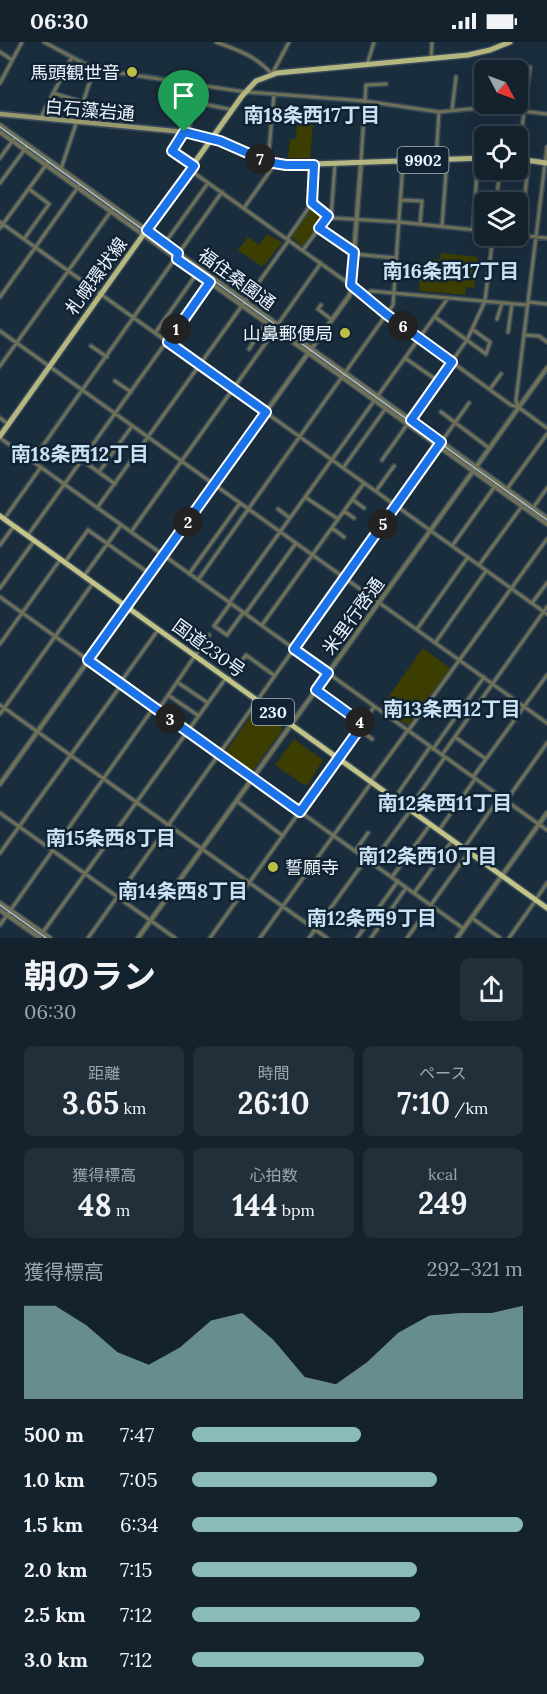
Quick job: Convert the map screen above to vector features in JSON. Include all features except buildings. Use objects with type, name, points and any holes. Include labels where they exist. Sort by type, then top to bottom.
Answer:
[{"type":"highway","name":"国道230号","points":[[2,518],[547,908]]},
{"type":"main road","name":"札幌環状線","points":[[0,437],[256,81],[272,74],[482,52],[510,42]]},
{"type":"main road","name":"白石藻岩通","points":[[0,114],[186,132],[213,139]]},
{"type":"main road","name":"9902","points":[[213,139],[268,162],[299,166],[474,158]]},
{"type":"main road","points":[[529,160],[546,162]]},
{"type":"street","points":[[0,83],[22,42]]},
{"type":"street","points":[[44,42],[94,69],[246,92],[365,101],[439,112],[474,108]]},
{"type":"street","points":[[216,42],[251,56],[272,74],[289,42]]},
{"type":"street","points":[[367,65],[374,42]]},
{"type":"street","points":[[431,58],[432,42]]},
{"type":"street","points":[[0,52],[12,60]]},
{"type":"street","points":[[40,118],[72,57]]},
{"type":"street","points":[[528,81],[530,68]]},
{"type":"street","points":[[61,170],[94,69]]},
{"type":"street","points":[[452,110],[456,77]]},
{"type":"street","points":[[0,784],[351,293],[366,85],[386,84]]},
{"type":"street","points":[[198,85],[186,132],[172,151],[208,183],[321,263],[386,314],[511,405],[518,407],[547,428]]},
{"type":"street","points":[[53,93],[83,102]]},
{"type":"street","points":[[268,162],[274,94]]},
{"type":"street","points":[[194,102],[233,110]]},
{"type":"street","points":[[436,160],[439,112]]},
{"type":"street","points":[[528,112],[547,114]]},
{"type":"street","name":"福住桑園通","points":[[0,125],[80,186]]},
{"type":"street","name":"福住桑園通","points":[[0,132],[146,233],[177,259],[199,271]]},
{"type":"street","points":[[0,158],[16,136]]},
{"type":"street","points":[[0,183],[28,145]]},
{"type":"street","points":[[518,407],[516,400],[547,147]]},
{"type":"street","points":[[442,227],[447,159]]},
{"type":"street","points":[[525,192],[529,160]]},
{"type":"street","points":[[198,580],[393,305],[403,161]]},
{"type":"street","points":[[0,228],[47,163]]},
{"type":"street","points":[[244,208],[275,164]]},
{"type":"street","points":[[303,250],[329,216],[335,164]]},
{"type":"street","points":[[98,508],[244,304],[312,203],[314,165]]},
{"type":"street","points":[[312,203],[329,216],[473,230],[479,180]]},
{"type":"street","points":[[165,243],[208,183]]},
{"type":"street","points":[[0,297],[80,186]]},
{"type":"street","points":[[24,239],[49,204],[29,189]]},
{"type":"street","points":[[32,461],[177,259],[178,253],[222,192]]},
{"type":"street","points":[[400,200],[422,201],[420,224]]},
{"type":"street","points":[[0,366],[112,209]]},
{"type":"street","points":[[2,223],[545,613]]},
{"type":"street","points":[[319,228],[354,253],[396,258]]},
{"type":"street","name":"福住桑園通","points":[[146,233],[165,243],[199,271],[277,327],[312,348],[343,374],[440,444],[473,471],[507,489],[523,504],[547,518]]},
{"type":"street","points":[[528,236],[547,238]]},
{"type":"street","points":[[382,460],[467,340],[485,301],[492,246]]},
{"type":"street","points":[[131,532],[321,263]]},
{"type":"street","points":[[155,333],[199,271]]},
{"type":"street","points":[[27,536],[211,280]]},
{"type":"street","points":[[363,295],[370,291],[512,304],[547,304]]},
{"type":"street","points":[[296,543],[227,635],[214,626],[448,298]]},
{"type":"street","points":[[497,319],[502,303]]},
{"type":"street","name":"福住桑園通","points":[[244,304],[308,353],[343,374]]},
{"type":"street","points":[[508,332],[512,304]]},
{"type":"street","points":[[321,305],[318,309],[332,320]]},
{"type":"street","points":[[435,317],[486,354],[490,342],[472,329]]},
{"type":"street","points":[[249,349],[266,323]]},
{"type":"street","points":[[0,331],[547,723]]},
{"type":"street","points":[[524,335],[539,336],[547,342]]},
{"type":"street","points":[[91,346],[106,357]]},
{"type":"street","points":[[405,358],[438,381]]},
{"type":"street","name":"米里行啓通","points":[[138,938],[547,368]]},
{"type":"street","points":[[490,389],[501,374]]},
{"type":"street","points":[[115,381],[131,392]]},
{"type":"street","name":"福住桑園通","points":[[376,398],[386,408],[409,422]]},
{"type":"street","points":[[88,938],[469,404]]},
{"type":"street","points":[[343,468],[386,408]]},
{"type":"street","points":[[441,412],[489,448]]},
{"type":"street","points":[[0,418],[9,424]]},
{"type":"street","points":[[99,472],[132,426]]},
{"type":"street","points":[[507,489],[547,434]]},
{"type":"street","points":[[0,437],[547,830]]},
{"type":"street","name":"福住桑園通","points":[[440,444],[476,466],[547,524]]},
{"type":"street","points":[[82,460],[115,484]]},
{"type":"street","points":[[376,491],[394,466]]},
{"type":"street","points":[[2,518],[41,467]]},
{"type":"street","points":[[262,626],[364,483]]},
{"type":"street","points":[[452,546],[496,484]]},
{"type":"street","points":[[533,508],[547,488]]},
{"type":"street","points":[[305,497],[338,519]]},
{"type":"street","points":[[352,499],[364,508]]},
{"type":"street","points":[[189,574],[240,503]]},
{"type":"street","points":[[479,565],[523,504]]},
{"type":"street","points":[[278,509],[290,518]]},
{"type":"street","points":[[344,511],[354,518]]},
{"type":"street","points":[[84,576],[121,525]]},
{"type":"street","points":[[0,545],[14,526]]},
{"type":"street","points":[[332,528],[344,537]]},
{"type":"street","points":[[0,644],[88,530],[150,574]]},
{"type":"street","points":[[260,938],[547,539]]},
{"type":"street","points":[[0,588],[34,541]]},
{"type":"street","points":[[417,629],[468,557]]},
{"type":"street","points":[[435,643],[486,571]]},
{"type":"street","points":[[532,603],[547,582]]},
{"type":"street","points":[[0,714],[93,583]]},
{"type":"street","points":[[0,597],[464,929]]},
{"type":"street","points":[[372,863],[410,810],[455,737],[545,613],[547,607]]},
{"type":"street","points":[[0,853],[158,630]]},
{"type":"street","points":[[0,925],[103,778],[168,695],[209,635]]},
{"type":"street","points":[[40,936],[198,716],[246,655],[275,676]]},
{"type":"street","points":[[439,830],[486,759],[547,675]]},
{"type":"street","points":[[394,798],[484,677]]},
{"type":"street","points":[[177,682],[208,703]]},
{"type":"street","points":[[316,690],[363,724]]},
{"type":"street","points":[[168,695],[198,716]]},
{"type":"street","points":[[0,705],[327,938]]},
{"type":"street","points":[[210,938],[375,707]]},
{"type":"street","points":[[359,729],[372,739]]},
{"type":"street","points":[[455,737],[486,759]]},
{"type":"street","points":[[506,801],[547,743]]},
{"type":"street","points":[[407,938],[431,905],[500,797]]},
{"type":"street","points":[[237,801],[283,836]]},
{"type":"street","points":[[0,813],[118,897],[168,936],[175,938]]},
{"type":"street","points":[[457,938],[547,813]]},
{"type":"street","points":[[392,877],[430,824]]},
{"type":"street","points":[[355,850],[368,832]]},
{"type":"street","points":[[414,893],[453,840]]},
{"type":"street","points":[[309,938],[366,858]]},
{"type":"street","points":[[357,938],[398,881]]},
{"type":"street","points":[[509,938],[547,884]]},
{"type":"street","points":[[371,938],[407,888]]},
{"type":"street","points":[[0,903],[8,912],[40,936],[50,938]]},
{"type":"street","points":[[0,909],[8,912]]},
{"type":"street","points":[[472,918],[500,938]]},
{"type":"shaded area","points":[[297,122],[313,124],[310,158],[288,158],[290,139],[296,139]]},
{"type":"shaded area","points":[[312,207],[325,217],[303,247],[291,236]]},
{"type":"shaded area","points":[[267,234],[282,242],[265,265],[261,266],[238,250],[248,237],[259,245]]},
{"type":"shaded area","points":[[441,253],[478,257],[474,288],[466,287],[465,295],[419,291],[420,280],[427,280],[429,258],[440,260]]},
{"type":"shaded area","points":[[423,648],[450,668],[409,726],[381,707]]},
{"type":"shaded area","points":[[256,708],[263,714],[261,718],[265,721],[268,717],[282,727],[282,730],[252,772],[225,753]]},
{"type":"shaded area","points":[[294,739],[323,760],[308,784],[304,785],[275,765]]},
{"type":"waterway","points":[[48,42],[96,67]]},
{"type":"waterway","points":[[143,74],[194,82]]},
{"type":"tram line","points":[[0,127],[547,520]]},
{"type":"tram line","points":[[0,905],[46,938]]},
{"type":"place","name":"馬頭観世音","points":[[132,72]]},
{"type":"place","name":"山鼻郵便局","points":[[345,333]]},
{"type":"place","name":"誓願寺","points":[[273,867]]},
{"type":"district","name":"南18条西17丁目","points":[[312,114]]},
{"type":"district","name":"南16条西17丁目","points":[[451,270]]},
{"type":"district","name":"南18条西12丁目","points":[[80,453]]},
{"type":"district","name":"南13条西12丁目","points":[[452,708]]},
{"type":"district","name":"南12条西11丁目","points":[[445,802]]},
{"type":"district","name":"南15条西8丁目","points":[[111,837]]},
{"type":"district","name":"南12条西10丁目","points":[[428,855]]},
{"type":"district","name":"南14条西8丁目","points":[[183,890]]},
{"type":"district","name":"南12条西9丁目","points":[[372,917]]},
{"type":"route","points":[[184,132],[226,143],[268,162],[299,166],[314,165],[312,203],[328,216],[319,228],[354,252],[351,285],[386,314],[452,362],[411,420],[441,442],[294,649],[328,673],[316,690],[363,724],[300,812],[88,660],[266,412],[168,342],[210,282],[177,259],[178,253],[147,230],[194,166],[172,151],[184,132]]}]
